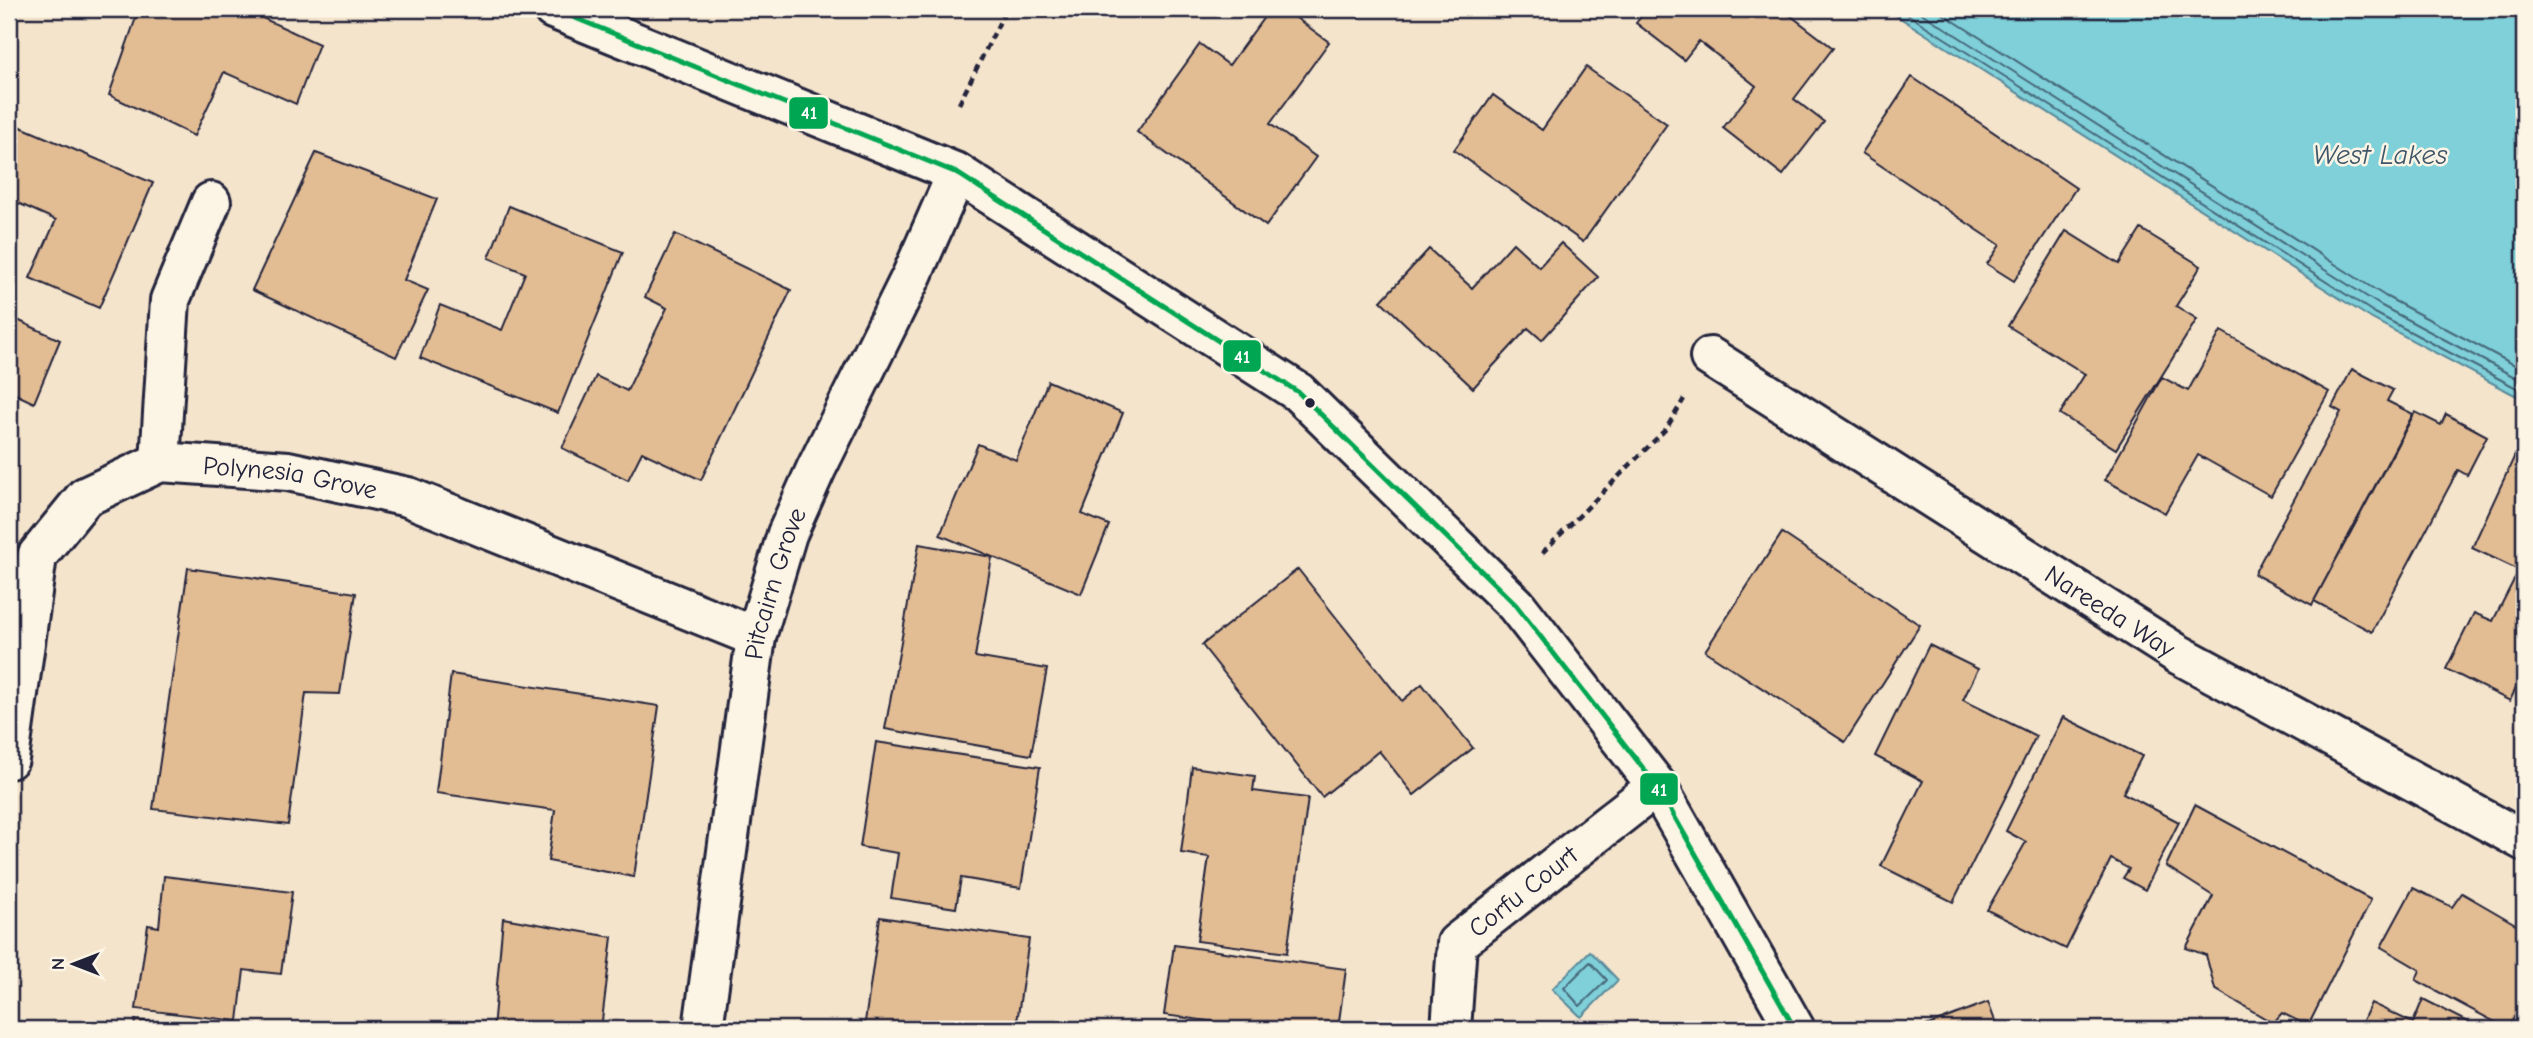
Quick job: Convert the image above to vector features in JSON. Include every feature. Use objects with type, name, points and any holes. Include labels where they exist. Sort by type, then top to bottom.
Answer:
[{"type":"street","points":[[553,9],[957,173],[1298,392],[1516,605],[1657,786],[1795,1029]]},
{"type":"street","name":"Pitcairn Grove","points":[[703,1029],[755,637],[787,534],[816,468],[912,275],[957,173]]},
{"type":"street","points":[[160,462],[170,300],[211,202]]},
{"type":"street","name":"Nareeda Way","points":[[1710,356],[2176,653],[2524,841]]},
{"type":"street","name":"Polynesia Grove","points":[[9,759],[37,556],[85,497],[160,462],[288,471],[408,496],[755,637]]},
{"type":"street","name":"Corfu Court","points":[[1451,1029],[1457,943],[1657,786]]},
{"type":"path","points":[[959,104],[1006,9]]},
{"type":"path","points":[[1542,552],[1666,429],[1710,356]]},
{"type":"water","name":"West Lakes","points":[[1886,9],[2524,9],[2524,400],[2372,319]]},
{"type":"water","points":[[1590,951],[1618,980],[1581,1017],[1552,989]]},
{"type":"building","points":[[139,9],[243,9],[319,44],[296,104],[224,72],[194,136],[109,95]]},
{"type":"building","points":[[1270,9],[1284,9],[1329,42],[1270,124],[1316,157],[1266,226],[1137,132],[1200,44],[1229,65]]},
{"type":"building","points":[[1647,9],[1782,9],[1833,48],[1794,99],[1824,122],[1783,175],[1723,128],[1756,86],[1699,41],[1684,60],[1636,23]]},
{"type":"building","points":[[1586,67],[1667,124],[1583,242],[1454,150],[1493,95],[1542,130]]},
{"type":"building","points":[[1912,77],[2076,188],[2014,281],[1987,264],[2000,245],[1862,153]]},
{"type":"building","points":[[9,122],[153,183],[99,308],[30,278],[56,220],[9,199]]},
{"type":"building","points":[[316,153],[437,199],[404,280],[428,290],[396,357],[252,290]]},
{"type":"building","points":[[509,206],[623,252],[558,413],[420,358],[440,305],[502,330],[525,273],[489,258]]},
{"type":"building","points":[[2141,229],[2201,266],[2176,306],[2197,319],[2116,449],[2060,414],[2085,374],[2008,326],[2066,231],[2119,264]]},
{"type":"building","points":[[675,234],[791,290],[701,480],[642,452],[628,480],[562,448],[596,376],[627,391],[667,308],[645,297]]},
{"type":"building","points":[[1513,243],[1539,267],[1561,243],[1598,277],[1542,340],[1528,328],[1473,388],[1381,301],[1429,249],[1472,288]]},
{"type":"building","points":[[9,316],[60,340],[34,403],[9,391]]},
{"type":"building","points":[[2221,331],[2329,392],[2271,496],[2198,455],[2165,513],[2105,480],[2162,377],[2188,391]]},
{"type":"building","points":[[2352,369],[2393,390],[2387,401],[2413,414],[2312,605],[2254,574],[2341,412],[2332,407]]},
{"type":"building","points":[[1048,381],[1123,413],[1082,514],[1109,525],[1081,594],[940,535],[978,444],[1016,460]]},
{"type":"building","points":[[2415,412],[2441,425],[2446,414],[2487,436],[2467,475],[2458,470],[2372,632],[2314,601]]},
{"type":"building","points":[[2516,453],[2524,457],[2524,686],[2518,683],[2510,701],[2446,669],[2474,613],[2493,621],[2519,570],[2472,548]]},
{"type":"building","points":[[1782,533],[1920,625],[1845,742],[1705,651]]},
{"type":"building","points":[[919,544],[992,557],[975,657],[1047,669],[1031,755],[885,729]]},
{"type":"building","points":[[188,568],[356,593],[340,694],[306,693],[288,825],[153,809]]},
{"type":"building","points":[[1298,569],[1402,701],[1422,684],[1473,748],[1414,795],[1379,751],[1322,797],[1202,645]]},
{"type":"building","points":[[1929,645],[1978,669],[1963,700],[2036,736],[1953,902],[1881,866],[1923,781],[1875,756]]},
{"type":"building","points":[[451,674],[659,706],[634,877],[548,861],[555,810],[436,793]]},
{"type":"building","points":[[2063,717],[2142,756],[2123,793],[2179,822],[2145,890],[2123,878],[2129,869],[2111,859],[2066,949],[1987,910],[2026,842],[2006,831]]},
{"type":"building","points":[[876,742],[1040,767],[1021,888],[961,878],[956,908],[891,898],[898,853],[860,847]]},
{"type":"building","points":[[1192,767],[1255,776],[1253,791],[1308,798],[1287,953],[1197,941],[1209,857],[1181,853]]},
{"type":"building","points":[[2195,805],[2371,900],[2308,1026],[2282,1013],[2273,1023],[2215,989],[2206,955],[2186,948],[2213,896],[2166,866]]},
{"type":"building","points":[[164,876],[292,892],[281,974],[244,970],[238,1021],[136,1009],[148,925],[159,927]]},
{"type":"building","points":[[2413,888],[2452,907],[2462,893],[2524,929],[2524,999],[2508,1029],[2416,980],[2420,970],[2381,947]]},
{"type":"building","points":[[880,917],[1029,939],[1016,1029],[864,1029]]},
{"type":"building","points":[[503,918],[612,937],[601,1029],[493,1029]]},
{"type":"building","points":[[1174,945],[1346,969],[1338,1029],[1237,1029],[1238,1025],[1164,1015]]},
{"type":"building","points":[[2423,999],[2482,1029],[2359,1029],[2371,1003],[2413,1023]]},
{"type":"building","points":[[1988,1002],[1998,1029],[1918,1029]]},
{"type":"building","points":[[135,1020],[205,1029],[134,1029]]},
{"type":"transit line","name":"41","points":[[553,9],[957,173],[1298,392],[1516,605],[1657,786],[1795,1029]]}]
